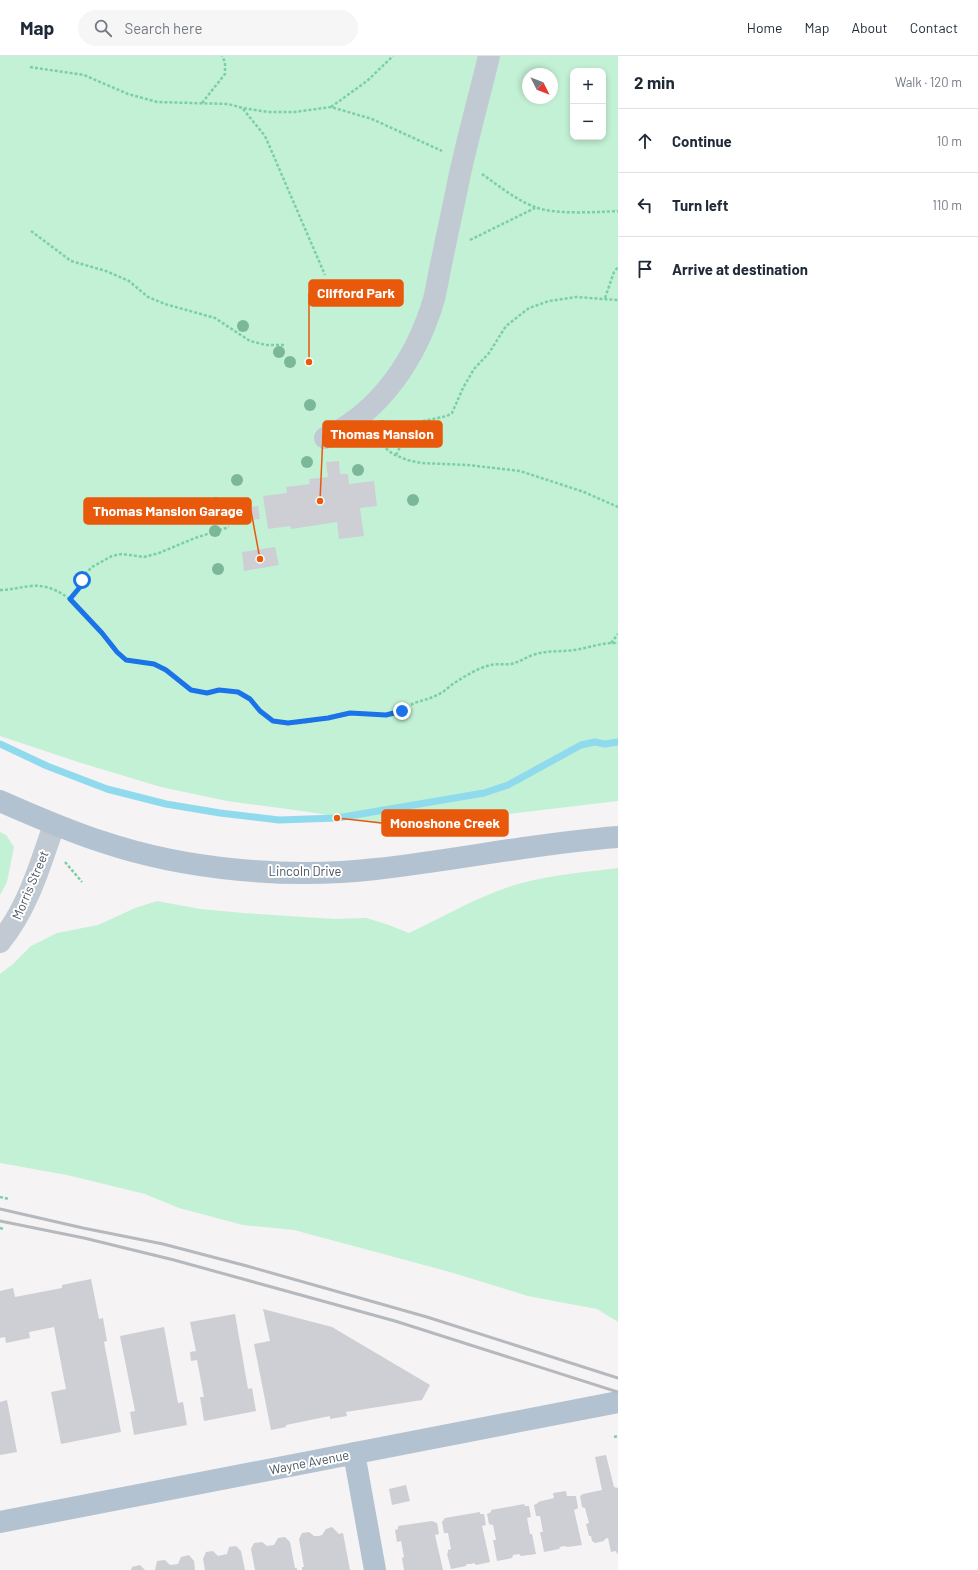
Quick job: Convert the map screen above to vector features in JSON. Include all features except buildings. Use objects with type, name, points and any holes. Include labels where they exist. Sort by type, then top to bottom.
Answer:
[{"type":"main road","name":"Lincoln Drive","points":[[0,800],[54,825],[104,843],[151,856],[198,865],[285,873],[375,869],[618,837]]},
{"type":"main road","name":"Wayne Avenue","points":[[0,1522],[618,1402]]},
{"type":"main road","points":[[354,1453],[375,1570]]},
{"type":"street","points":[[325,438],[341,430],[358,418],[374,404],[394,382],[410,356],[422,329],[434,299],[463,160],[489,56]]},
{"type":"street","name":"Morris Street","points":[[0,942],[22,909],[54,825]]},
{"type":"path","points":[[202,103],[225,74],[225,62],[222,56]]},
{"type":"path","points":[[331,107],[367,81],[393,56]]},
{"type":"path","points":[[30,67],[84,75],[128,94],[157,102],[228,104],[268,112],[294,112],[331,107],[372,119],[463,160],[510,194],[536,208],[567,212],[618,211]]},
{"type":"path","points":[[243,108],[265,136],[325,275]]},
{"type":"path","points":[[444,246],[467,241],[536,208]]},
{"type":"path","points":[[31,231],[72,261],[106,271],[129,281],[148,297],[165,304],[215,318],[250,341],[266,345],[286,345]]},
{"type":"path","points":[[605,298],[614,272],[618,267]]},
{"type":"path","points":[[396,455],[412,426],[419,422],[447,416],[452,413],[463,388],[474,369],[489,352],[506,326],[529,308],[549,301],[576,297],[618,300]]},
{"type":"path","points":[[358,418],[366,432],[375,440],[396,455],[407,460],[421,464],[468,465],[520,471],[584,492],[618,507]]},
{"type":"path","points":[[70,599],[80,587],[86,573],[92,567],[112,556],[122,554],[144,557],[159,553],[195,538],[229,527]]},
{"type":"path","points":[[0,590],[32,586],[49,587],[70,599],[102,633],[117,652],[126,660],[154,664],[166,670],[191,690],[207,693],[219,690],[238,692],[250,699],[268,718],[273,721],[288,723],[328,718],[350,713],[386,715],[402,711],[413,704],[428,700],[438,695],[456,682],[487,666],[510,664],[544,652],[576,650],[618,643]]},
{"type":"path","points":[[611,643],[618,634]]},
{"type":"path","points":[[63,860],[82,882]]},
{"type":"path","points":[[0,1197],[9,1199]]},
{"type":"path","points":[[0,1228],[4,1229]]},
{"type":"path","points":[[614,1437],[618,1436]]},
{"type":"green space","points":[[0,56],[618,56],[618,801],[397,827],[309,812],[227,801],[161,787],[78,762],[0,736]]},
{"type":"green space","points":[[0,832],[6,835],[14,847],[7,882],[0,895]]},
{"type":"green space","points":[[618,868],[618,1322],[597,1309],[528,1296],[450,1272],[294,1230],[243,1225],[179,1208],[145,1194],[67,1175],[0,1163],[0,974],[13,964],[31,946],[57,933],[98,925],[135,908],[157,901],[200,909],[243,913],[335,919],[366,918],[409,933],[476,900],[518,884],[580,872]]},
{"type":"waterway","points":[[0,744],[47,766],[107,789],[166,804],[220,813],[279,820],[337,818],[484,793],[508,785],[581,745],[595,742],[605,744],[618,742]]},
{"type":"railway","points":[[0,1209],[163,1244],[247,1266],[427,1317],[618,1378]]},
{"type":"railway","points":[[0,1221],[84,1238],[174,1260],[395,1321],[618,1392]]},
{"type":"place","name":"Clifford Park","points":[[309,362]]},
{"type":"place","name":"Thomas Mansion","points":[[320,501]]},
{"type":"place","name":"Thomas Mansion Garage","points":[[260,559]]},
{"type":"place","name":"Monoshone Creek","points":[[337,818]]},
{"type":"route","points":[[82,580],[80,587],[70,599],[88,617],[117,652],[126,660],[154,664],[166,670],[178,679],[185,687],[191,690],[207,693],[219,690],[238,692],[250,699],[268,718],[273,721],[288,723],[328,718],[350,713],[386,715],[402,711]]}]
